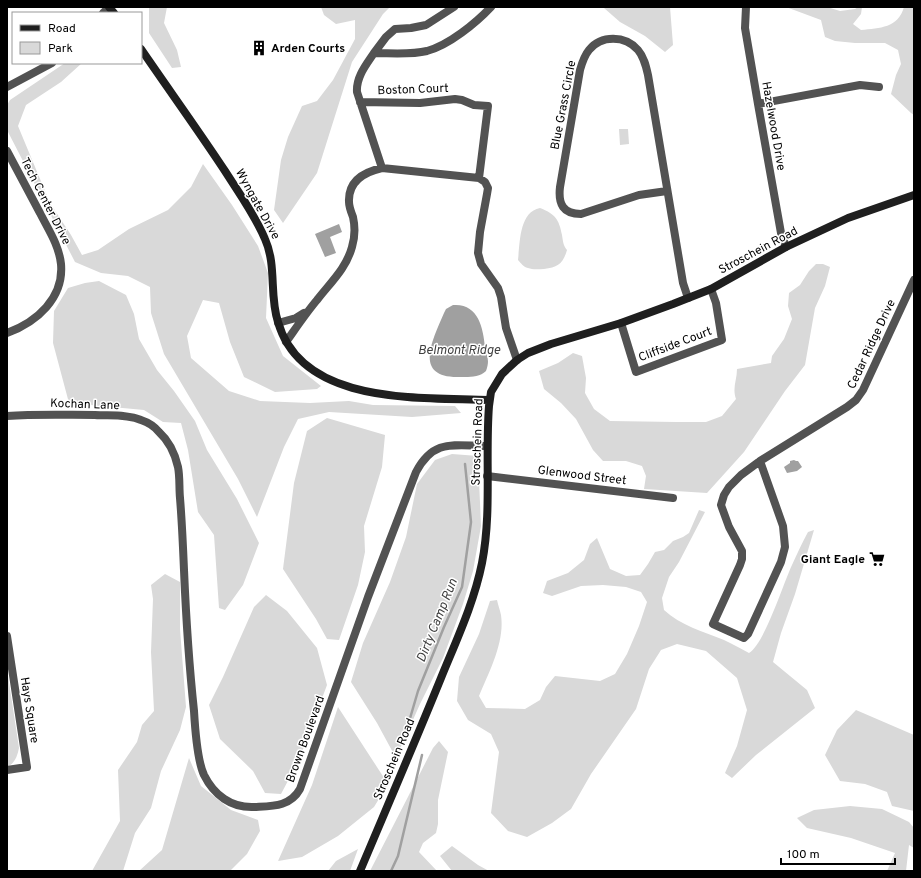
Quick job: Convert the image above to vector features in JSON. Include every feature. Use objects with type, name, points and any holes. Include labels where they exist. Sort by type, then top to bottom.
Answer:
[{"type":"street","points":[[382,168],[357,92],[357,82],[374,53],[386,37],[395,30],[426,25],[454,7]]},
{"type":"street","points":[[374,53],[420,52],[434,48],[470,26],[491,7]]},
{"type":"street","name":"Hazelwood Drive","points":[[746,7],[745,28],[781,233],[786,247]]},
{"type":"street","name":"Blue Grass Circle","points":[[667,191],[639,196],[581,214],[572,213],[565,209],[562,205],[560,200],[560,187],[580,70],[584,56],[597,43],[610,39],[622,39],[633,45],[642,55],[648,75],[667,191],[682,283],[688,298]]},
{"type":"street","name":"Wyngate Drive","points":[[142,50],[218,160],[246,203],[265,238],[270,251],[272,264],[274,310],[286,342],[297,357],[316,373],[352,388],[405,397],[489,400]]},
{"type":"street","points":[[7,88],[50,64]]},
{"type":"street","points":[[758,104],[860,85],[879,87]]},
{"type":"street","name":"Boston Court","points":[[360,102],[420,103],[455,99],[474,105],[488,106],[479,178]]},
{"type":"street","name":"Tech Center Drive","points":[[7,151],[54,240],[59,251],[61,264],[59,285],[49,305],[41,314],[30,322],[7,333]]},
{"type":"street","points":[[286,342],[309,309],[337,276],[350,254],[354,234],[353,217],[349,201],[352,187],[361,176],[368,172],[382,168],[479,178],[486,182],[488,188],[480,232],[478,253],[481,264],[498,288],[506,328],[517,360]]},
{"type":"street","name":"Stroschein Road","points":[[360,871],[429,708],[475,590],[485,542],[489,400],[497,380],[508,367],[528,353],[551,344],[656,311],[710,289],[786,247],[848,218],[914,195]]},
{"type":"street","name":"Cedar Ridge Drive","points":[[760,461],[784,526],[785,548],[778,569],[748,634],[744,638],[713,624],[740,565],[743,555],[741,547],[729,527],[721,505],[724,494],[734,481],[760,461],[856,400],[863,390],[914,280]]},
{"type":"street","name":"Cliffside Court","points":[[621,323],[636,372],[722,340],[716,303],[710,289]]},
{"type":"street","points":[[278,323],[296,318],[309,309]]},
{"type":"street","name":"Kochan Lane","points":[[7,416],[34,414],[132,418],[140,420],[158,430]]},
{"type":"street","name":"Brown Boulevard","points":[[158,430],[168,441],[178,468],[183,537],[187,636],[196,734],[204,774],[220,797],[233,804],[250,807],[281,804],[296,796],[300,789],[366,604],[416,472],[421,463],[426,456],[440,447],[487,446]]},
{"type":"street","name":"Glenwood Street","points":[[487,476],[674,498]]},
{"type":"street","name":"Hays Square","points":[[7,636],[27,767],[7,770]]},
{"type":"green space","points":[[149,7],[167,7],[164,23],[177,50],[181,67],[172,68],[149,33]]},
{"type":"green space","points":[[321,7],[390,7],[383,14],[352,62],[317,173],[283,223],[274,210],[281,160],[288,137],[302,106],[317,101],[333,80],[355,39],[355,20],[336,24],[324,15]]},
{"type":"green space","points":[[599,7],[670,7],[673,45],[665,52],[645,36],[620,22],[604,8]]},
{"type":"green space","points":[[786,7],[827,7],[840,11],[862,7],[861,14],[853,24],[861,30],[887,26],[897,19],[904,7],[914,7],[914,115],[891,94],[896,75],[901,64],[898,50],[885,43],[835,41],[825,37],[821,20]]},
{"type":"green space","points":[[64,64],[81,64],[61,82],[26,105],[18,126],[50,203],[82,255],[98,250],[129,229],[168,210],[191,187],[203,164],[232,205],[258,246],[268,273],[266,318],[283,356],[321,386],[317,389],[275,392],[244,377],[230,342],[219,303],[203,300],[187,336],[191,358],[229,391],[260,401],[310,403],[349,401],[373,405],[455,406],[461,413],[412,417],[329,412],[298,419],[284,447],[257,517],[238,479],[164,354],[151,313],[150,287],[128,276],[101,273],[75,262],[7,130],[7,105],[10,100]]},
{"type":"green space","points":[[619,129],[628,129],[629,144],[620,145]]},
{"type":"green space","points":[[540,208],[549,212],[558,221],[564,245],[567,250],[562,262],[556,266],[544,269],[532,269],[525,267],[518,260],[520,237],[524,222],[528,215]]},
{"type":"green space","points":[[816,264],[823,264],[830,267],[825,286],[815,308],[805,365],[785,391],[744,452],[707,493],[644,489],[646,476],[642,466],[626,461],[603,461],[593,450],[576,419],[561,403],[544,389],[539,371],[558,363],[573,353],[582,356],[586,378],[585,393],[594,409],[610,421],[706,422],[722,416],[736,399],[735,388],[737,369],[771,363],[772,356],[784,339],[792,319],[788,306],[789,293],[800,285],[809,271]]},
{"type":"green space","points":[[99,281],[126,295],[134,314],[139,339],[157,370],[195,421],[207,450],[237,499],[259,543],[243,585],[225,610],[219,608],[214,535],[198,512],[188,450],[181,423],[163,422],[144,410],[69,403],[53,343],[54,311],[68,288]]},
{"type":"green space","points":[[327,418],[385,435],[382,467],[364,526],[365,552],[358,585],[339,640],[327,639],[316,619],[283,569],[294,483],[307,431]]},
{"type":"green space","points":[[452,454],[478,456],[481,526],[473,571],[463,604],[443,658],[420,704],[396,758],[377,723],[351,682],[363,643],[390,582],[406,537],[417,484],[435,460]]},
{"type":"green space","points":[[699,510],[705,512],[679,562],[669,577],[662,598],[664,610],[677,620],[724,640],[749,653],[761,638],[767,626],[792,565],[808,532],[814,530],[773,662],[807,690],[815,708],[756,755],[732,778],[725,773],[737,746],[747,710],[737,678],[706,651],[677,644],[661,650],[649,669],[636,709],[591,774],[571,809],[552,823],[527,837],[508,831],[491,813],[499,752],[491,734],[468,720],[457,701],[459,677],[479,634],[490,601],[497,600],[502,625],[501,636],[495,657],[479,696],[486,708],[525,709],[540,700],[546,687],[555,676],[600,681],[615,674],[627,654],[647,602],[641,592],[626,587],[603,585],[581,586],[552,596],[543,593],[547,581],[568,573],[584,560],[590,544],[597,538],[610,569],[626,576],[640,575],[655,552],[664,550],[673,541],[689,533]]},
{"type":"green space","points":[[165,574],[180,582],[180,629],[186,707],[180,730],[161,771],[151,808],[135,833],[123,871],[92,871],[120,821],[118,770],[137,742],[142,725],[154,711],[151,652],[153,599],[151,585]]},
{"type":"green space","points":[[266,595],[287,611],[317,648],[327,685],[299,760],[281,794],[265,793],[253,771],[220,739],[209,705],[254,607]]},
{"type":"green space","points":[[7,669],[19,748],[12,764],[7,767]]},
{"type":"green space","points":[[338,707],[388,784],[374,807],[338,836],[302,857],[278,861],[312,785]]},
{"type":"green space","points":[[856,710],[914,735],[914,811],[892,806],[887,792],[865,784],[840,781],[825,755],[837,730]]},
{"type":"green space","points":[[439,741],[448,752],[438,800],[438,824],[436,833],[423,843],[419,852],[437,871],[370,871],[433,748]]},
{"type":"green space","points":[[189,758],[201,786],[231,810],[258,820],[260,831],[247,854],[230,871],[139,871],[162,850]]},
{"type":"green space","points":[[850,806],[882,809],[909,822],[914,828],[914,848],[909,845],[906,871],[887,871],[895,853],[851,838],[807,828],[797,818],[814,810]]},
{"type":"green space","points":[[452,846],[489,871],[452,871],[440,856]]},
{"type":"green space","points":[[358,849],[350,871],[328,871],[336,861]]},
{"type":"water","points":[[339,224],[342,232],[330,237],[336,253],[325,257],[315,234]]},
{"type":"water","name":"Belmont Ridge","points":[[453,305],[461,305],[474,312],[481,324],[488,361],[486,371],[480,375],[473,377],[444,376],[435,371],[431,364],[430,355],[435,334],[446,309]]},
{"type":"water","points":[[790,461],[798,461],[802,467],[797,471],[787,473],[784,467],[790,463]]},
{"type":"waterway","name":"Dirty Camp Run","points":[[406,732],[418,691],[462,587],[471,522],[465,464]]},
{"type":"waterway","name":"Dirty Camp Run","points":[[391,871],[398,856],[422,755]]},
{"type":"place","name":"Arden Courts","points":[[259,48]]},
{"type":"place","name":"Giant Eagle","points":[[877,559]]}]
